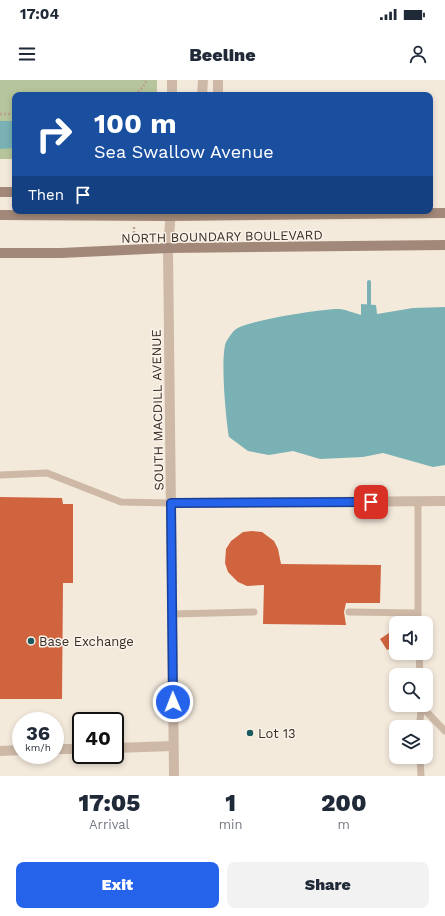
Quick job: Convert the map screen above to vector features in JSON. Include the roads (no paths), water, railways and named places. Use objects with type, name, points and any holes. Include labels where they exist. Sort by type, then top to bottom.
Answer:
[{"type":"main road","points":[[0,192],[12,192]]},
{"type":"main road","name":"NORTH BOUNDARY BOULEVARD","points":[[433,213],[445,213]]},
{"type":"main road","name":"NORTH BOUNDARY BOULEVARD","points":[[0,214],[12,214]]},
{"type":"main road","name":"NORTH BOUNDARY BOULEVARD","points":[[226,214],[364,214]]},
{"type":"main road","points":[[278,214],[283,215]]},
{"type":"main road","name":"NORTH BOUNDARY BOULEVARD","points":[[0,253],[61,253],[168,248],[445,245]]},
{"type":"street","points":[[172,80],[172,92]]},
{"type":"street","points":[[202,92],[203,80]]},
{"type":"street","points":[[218,80],[218,92]]},
{"type":"street","name":"SOUTH MACDILL AVENUE","points":[[170,214],[168,248],[174,776]]},
{"type":"street","points":[[171,503],[445,502]]},
{"type":"street","points":[[124,748],[173,746]]},
{"type":"street","points":[[0,750],[12,750]]},
{"type":"lane","points":[[0,475],[47,473],[121,502],[171,503]]},
{"type":"lane","points":[[417,616],[418,502]]},
{"type":"lane","points":[[172,614],[254,612]]},
{"type":"lane","points":[[349,612],[417,613]]},
{"type":"lane","points":[[428,712],[445,731]]},
{"type":"lane","points":[[420,764],[421,776]]},
{"type":"water","points":[[0,121],[12,121],[12,148],[0,149]]},
{"type":"water","points":[[361,304],[376,305],[377,314],[413,308],[445,307],[445,465],[433,467],[383,453],[363,457],[320,459],[293,451],[269,455],[248,451],[229,437],[225,403],[224,350],[226,342],[234,331],[241,326],[268,319],[332,309],[340,309],[361,315]]},
{"type":"waterway","points":[[369,282],[369,304]]},
{"type":"place","name":"Base Exchange","points":[[31,641]]},
{"type":"place","name":"Lot 13","points":[[250,733]]}]
